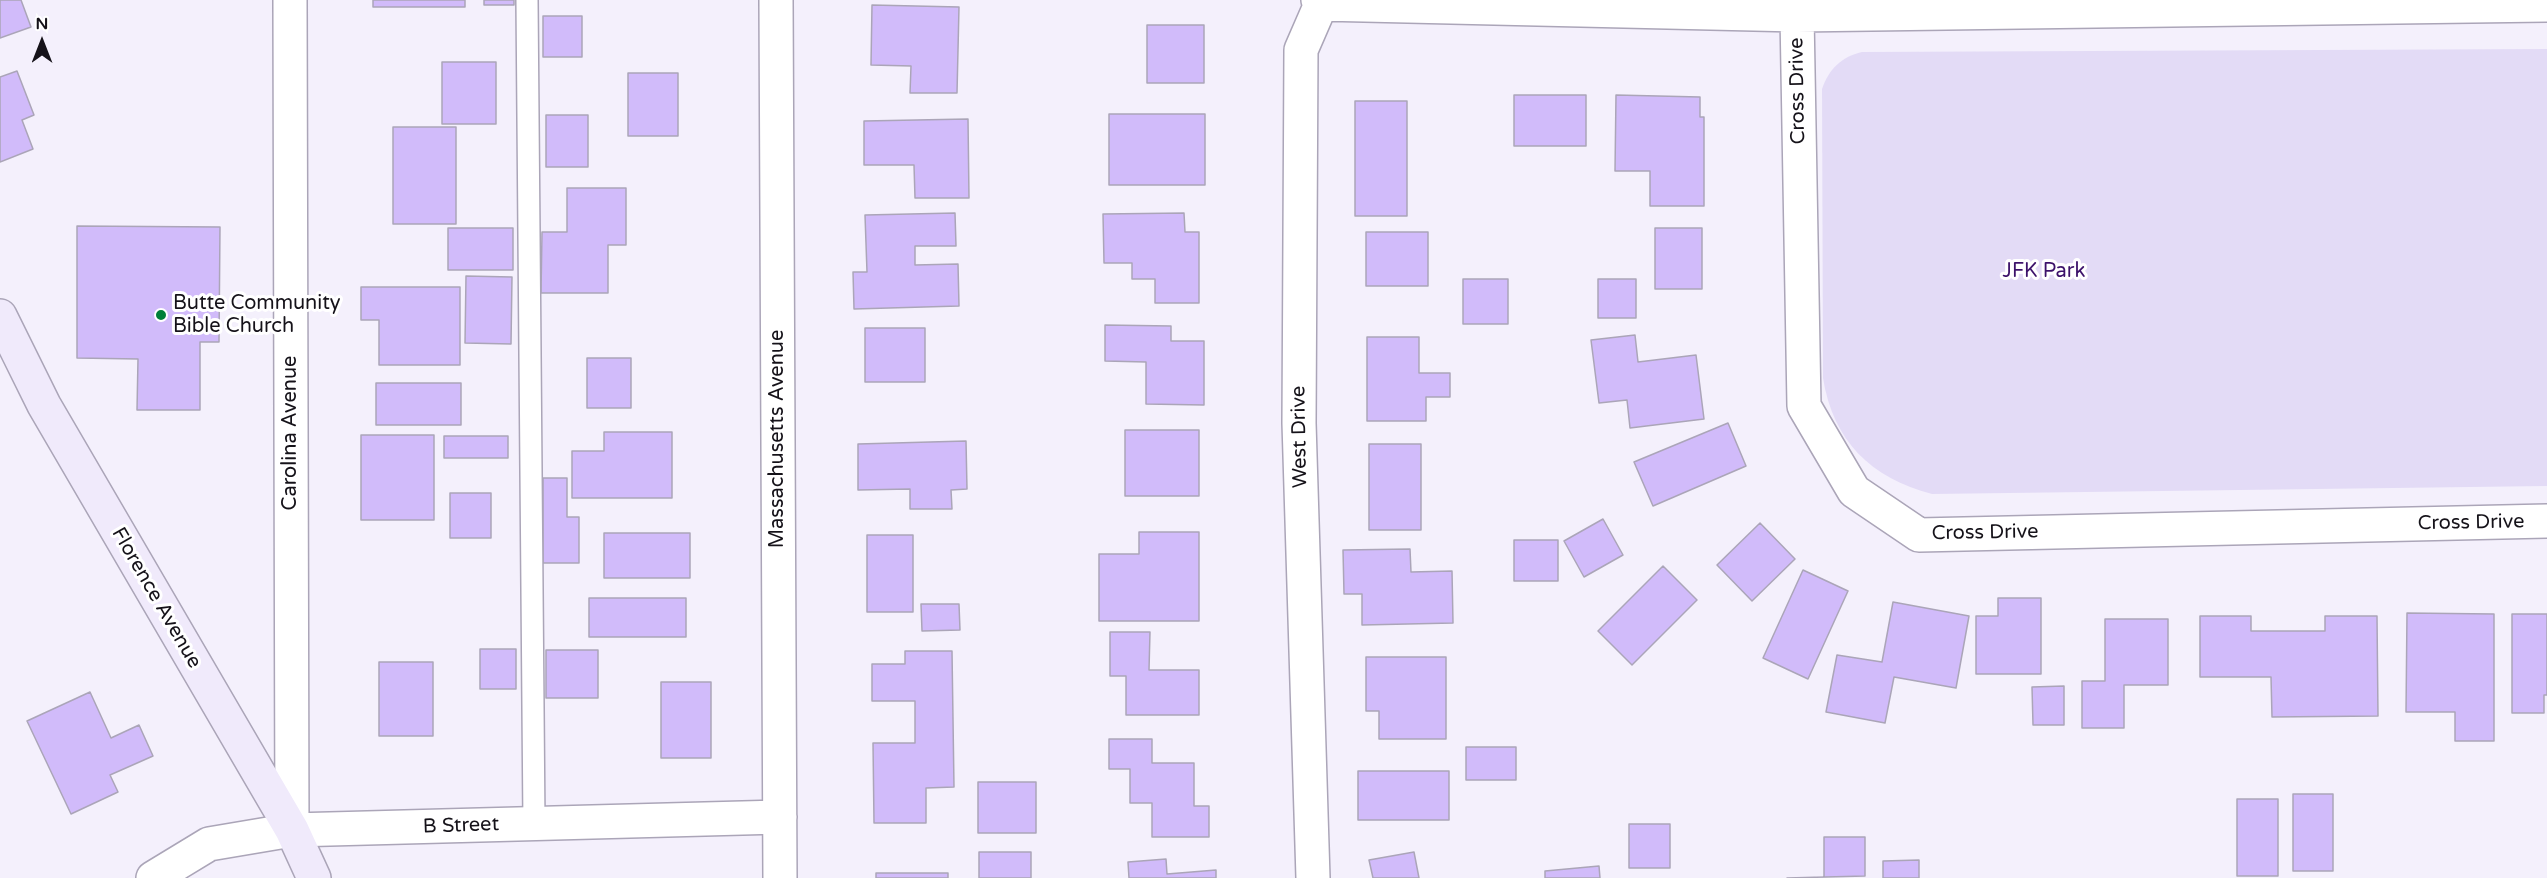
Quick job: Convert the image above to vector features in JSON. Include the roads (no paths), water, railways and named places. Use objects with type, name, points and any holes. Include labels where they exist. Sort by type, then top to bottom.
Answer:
[{"type":"street","name":"Carolina Avenue","points":[[291,0],[292,830]]},
{"type":"street","name":"Massachusetts Avenue","points":[[776,0],[780,878]]},
{"type":"street","points":[[1319,2],[1797,15],[2547,5]]},
{"type":"street","name":"West Drive","points":[[1312,878],[1299,423],[1301,50],[1319,2]]},
{"type":"street","name":"Cross Drive","points":[[1797,15],[1804,406],[1854,491],[1919,535],[2547,521]]},
{"type":"street","name":"Florence Avenue","points":[[0,316],[44,405],[292,830],[315,878]]},
{"type":"street","name":"B Street","points":[[153,878],[209,844],[292,830],[780,817]]},
{"type":"lane","points":[[527,0],[534,824]]},
{"type":"place","name":"Butte Community Bible Church","points":[[161,315]]},
{"type":"park label","name":"JFK Park","points":[[2044,272]]}]
